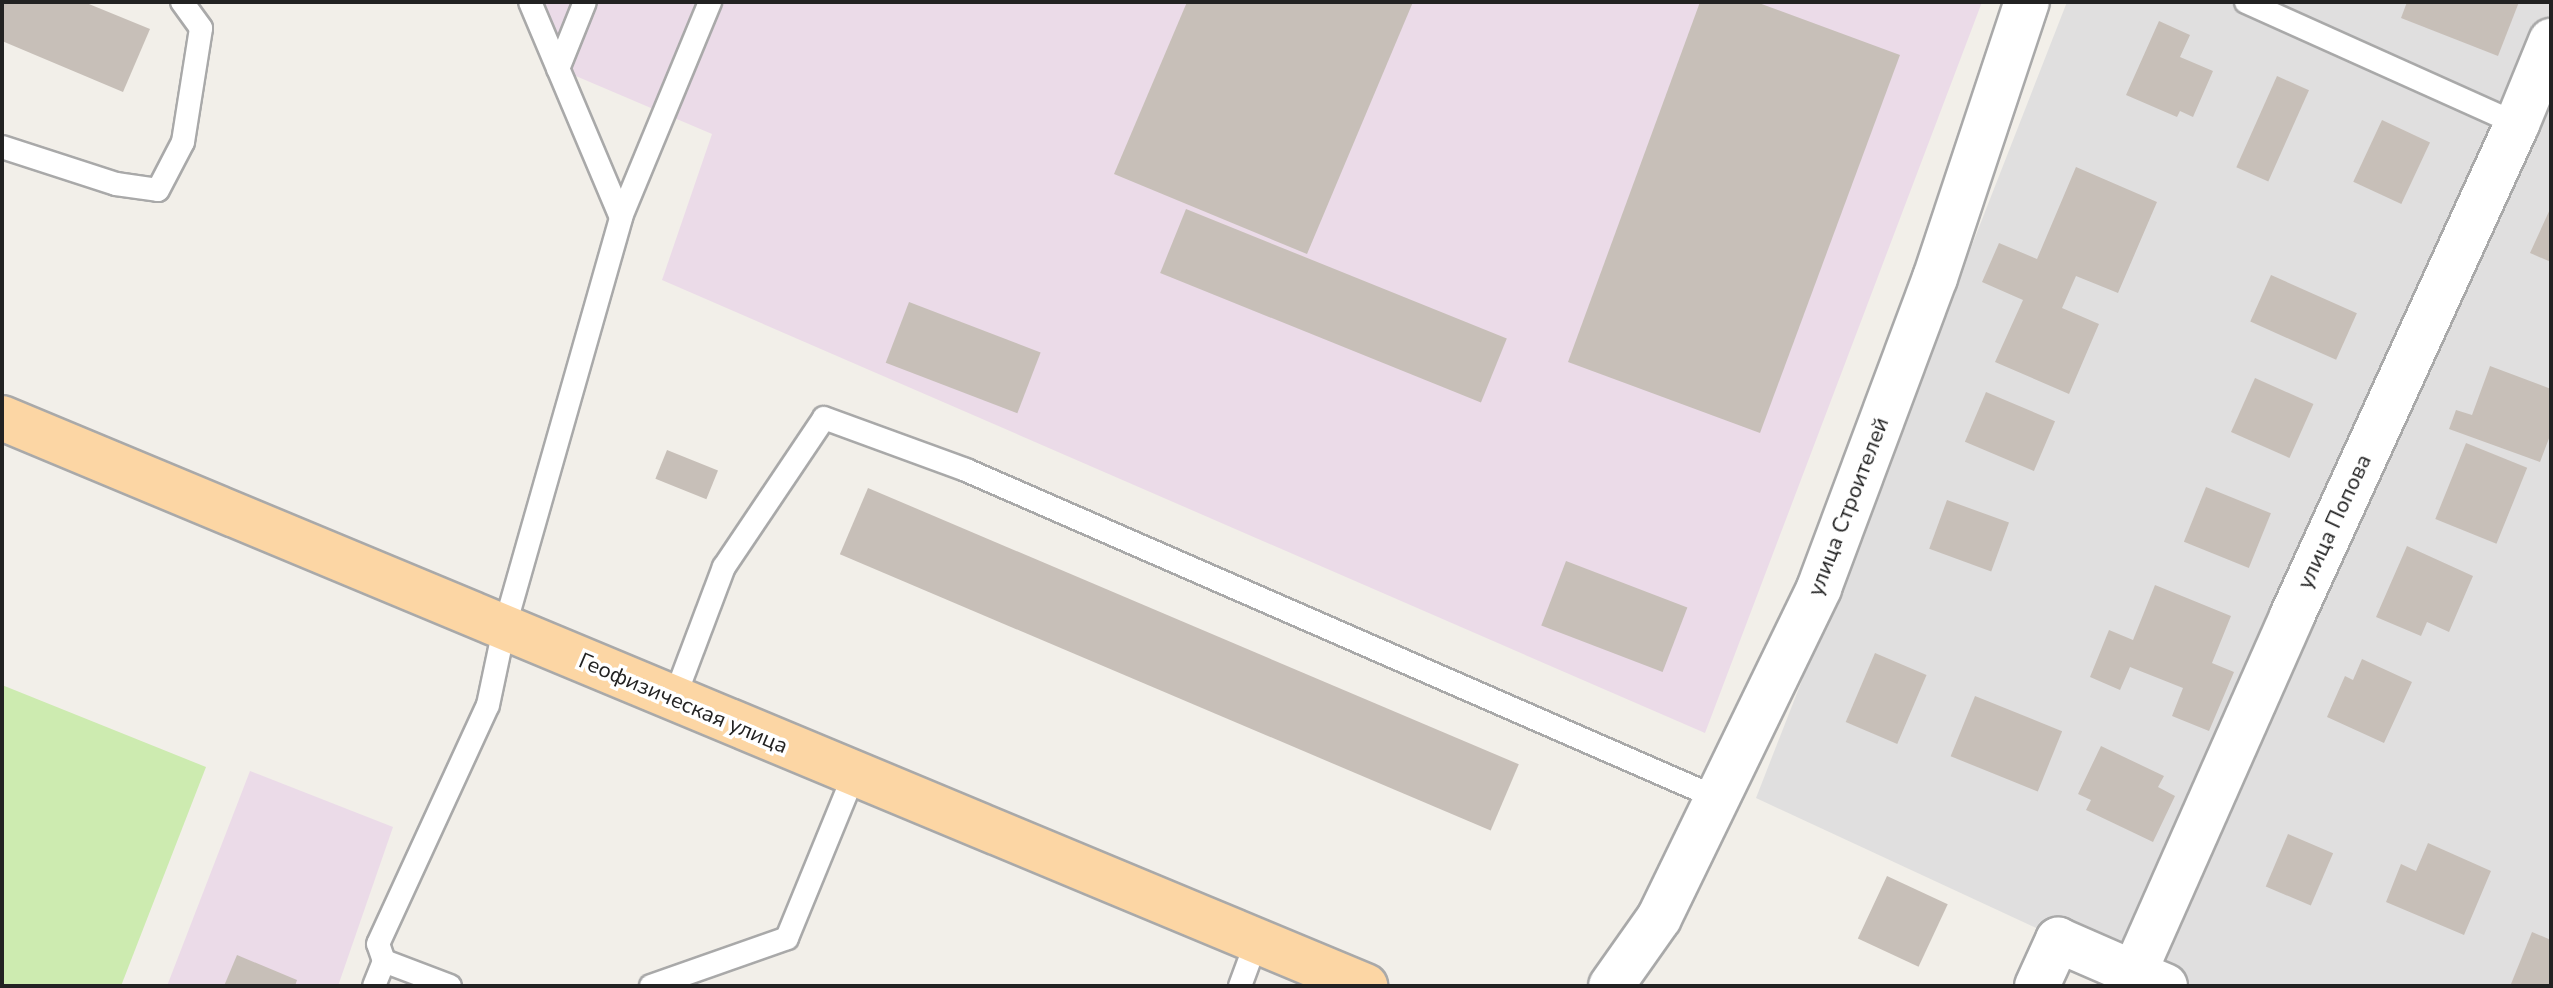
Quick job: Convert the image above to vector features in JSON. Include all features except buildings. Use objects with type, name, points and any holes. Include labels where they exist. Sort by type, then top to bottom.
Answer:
[{"type":"main road","name":"Геофизическая улица","points":[[2,418],[1365,986]]},
{"type":"street","name":"улица Строителей","points":[[1611,986],[1659,918],[1819,588],[1935,278],[2027,2]]},
{"type":"street","name":"улица Попова","points":[[2149,980],[2292,616],[2517,124],[2551,41]]},
{"type":"street","points":[[2037,986],[2058,940],[2149,980]]},
{"type":"lane","points":[[2,147],[116,184],[158,190],[183,142],[201,28],[182,2]]},
{"type":"lane","points":[[530,2],[621,217]]},
{"type":"lane","points":[[558,69],[585,2]]},
{"type":"lane","points":[[374,986],[384,961],[378,944],[488,705],[504,629],[621,217],[710,2]]},
{"type":"lane","points":[[2246,2],[2517,124]]},
{"type":"lane","points":[[674,699],[724,567],[824,418],[966,470],[1717,798]]},
{"type":"lane","points":[[651,986],[787,938],[854,775]]},
{"type":"lane","points":[[1240,986],[1257,940]]},
{"type":"lane","points":[[384,961],[450,986]]},
{"type":"shaded area","points":[[516,2],[1982,2],[1705,733],[662,280],[712,134],[557,68]]},
{"type":"shaded area","points":[[2067,2],[2551,2],[2551,986],[2161,986],[1756,798]]},
{"type":"shaded area","points":[[250,771],[393,827],[338,986],[167,986]]},
{"type":"green space","points":[[2,685],[206,767],[121,986],[2,986]]}]
